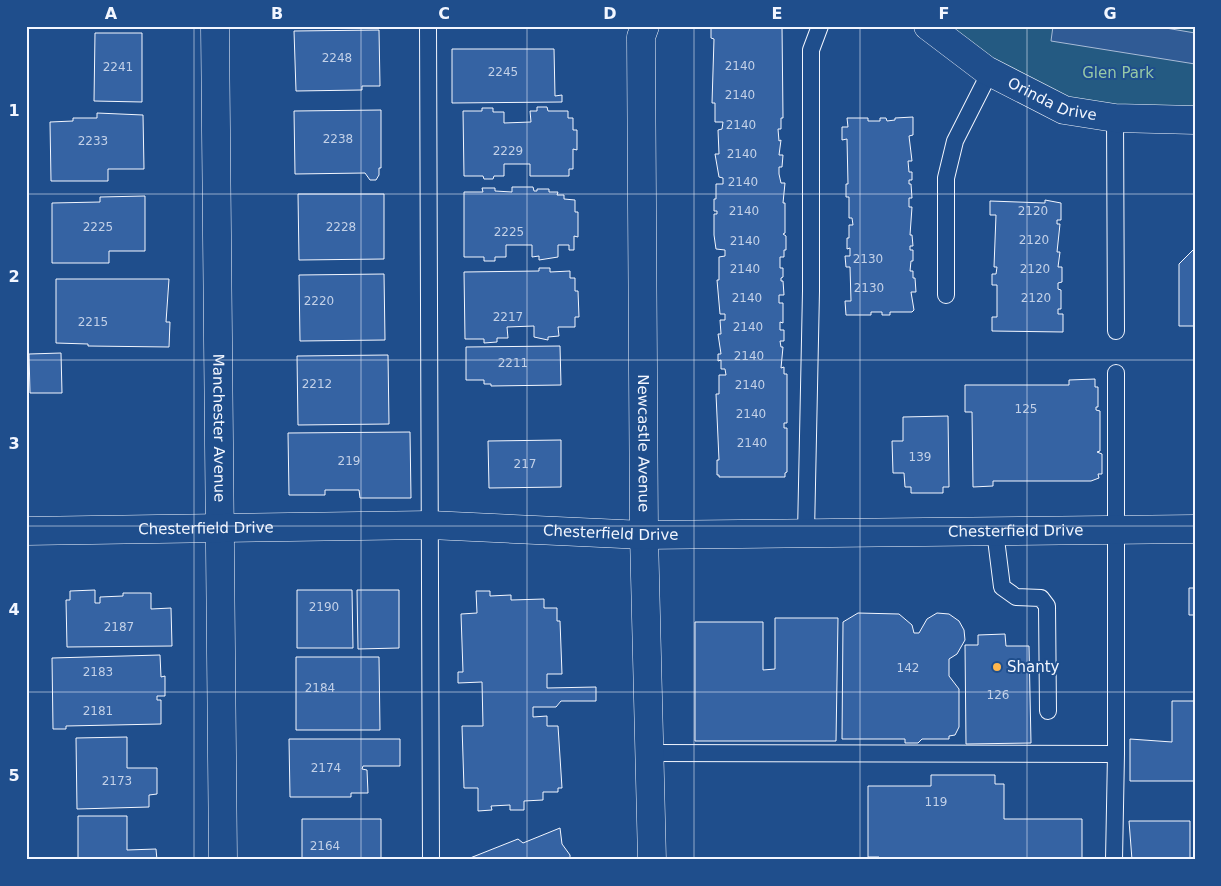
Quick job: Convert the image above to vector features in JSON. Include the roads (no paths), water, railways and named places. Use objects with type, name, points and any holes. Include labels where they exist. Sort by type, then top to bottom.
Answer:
[{"type":"street","name":"Manchester Avenue","points":[[215,26],[218,529],[223,860]]},
{"type":"street","name":"Newcastle Avenue","points":[[645,26],[640,38],[644,535],[651,753],[652,860]]},
{"type":"street","name":"Orinda Drive","points":[[936,29],[990,72],[1064,110],[1115,118],[1195,120]]},
{"type":"street","name":"Chesterfield Drive","points":[[26,532],[430,525],[644,535],[1195,529]]},
{"type":"lane","points":[[428,26],[431,860]]},
{"type":"lane","points":[[806,533],[811,291],[811,50],[820,26]]},
{"type":"lane","points":[[946,295],[946,178],[955,141],[990,72]]},
{"type":"lane","points":[[1115,118],[1116,331]]},
{"type":"lane","points":[[1114,860],[1116,754],[1116,373]]},
{"type":"lane","points":[[996,531],[1002,587],[1016,597],[1041,598],[1047,606],[1048,711]]},
{"type":"lane","points":[[651,753],[1116,754]]},
{"type":"place","name":"Shanty","points":[[997,667]]},
{"type":"park label","name":"Glen Park","points":[[1118,73]]}]
